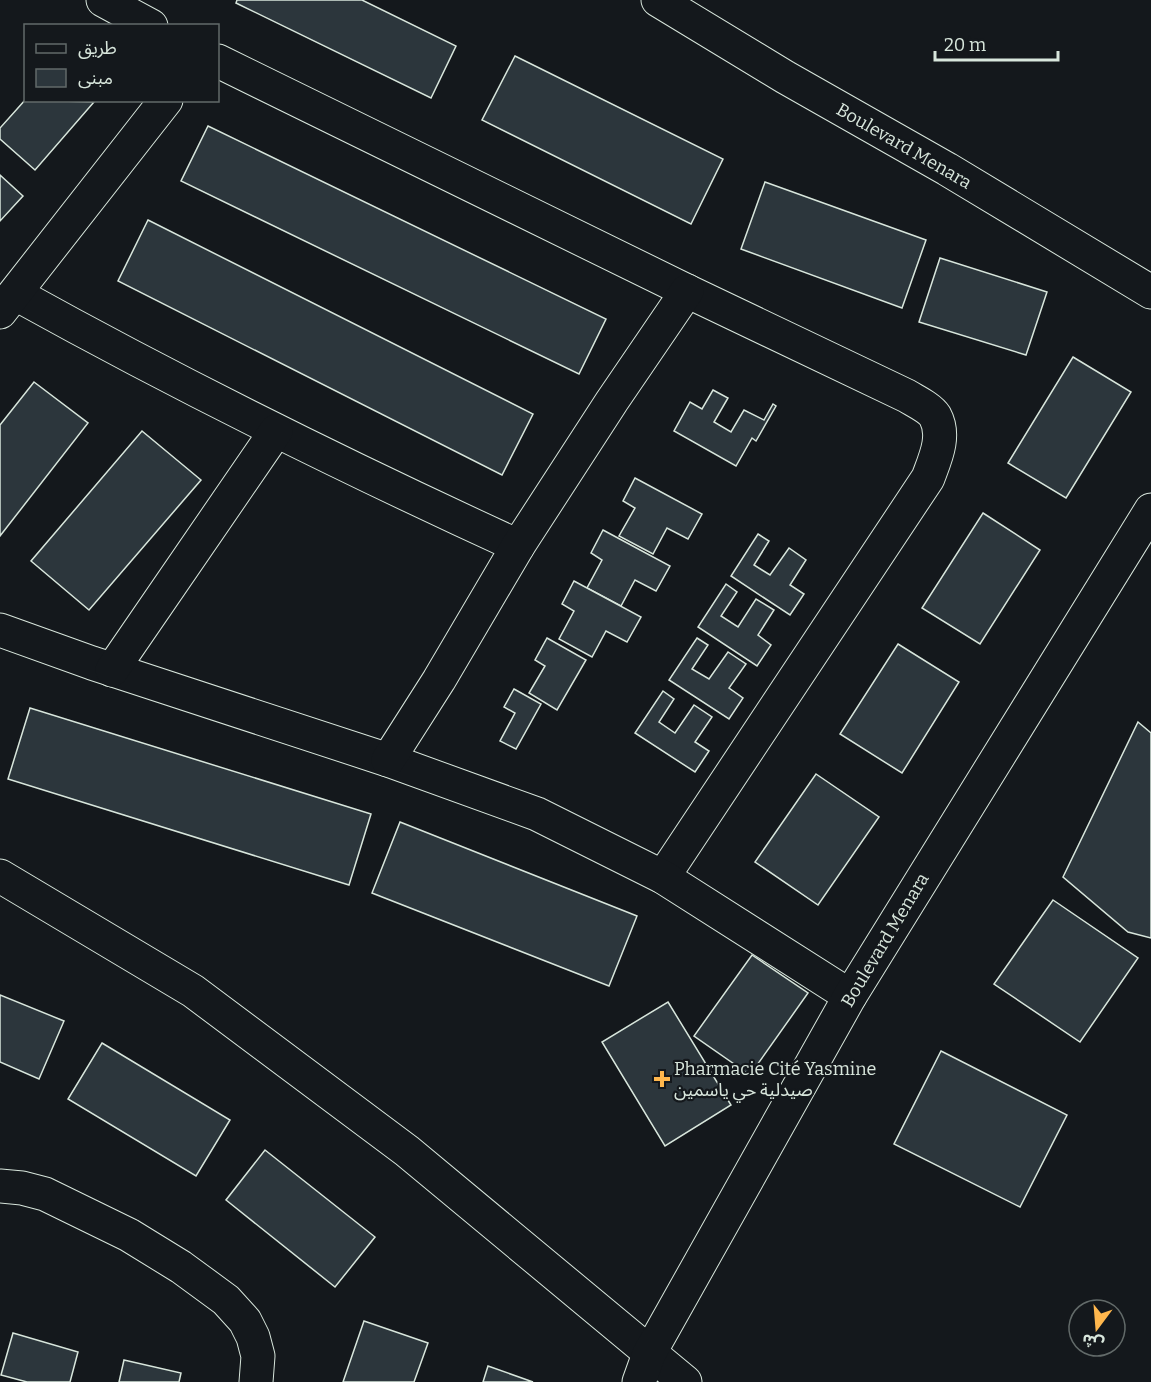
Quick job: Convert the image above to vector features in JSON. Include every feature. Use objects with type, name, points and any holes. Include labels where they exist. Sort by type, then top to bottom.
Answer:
[{"type":"street","points":[[103,0],[147,24]]},
{"type":"street","name":"Boulevard Menara","points":[[658,0],[785,77],[947,169],[1151,292]]},
{"type":"street","points":[[219,61],[907,396],[934,415],[939,433],[939,448],[928,478],[663,877]]},
{"type":"street","points":[[164,102],[8,303],[138,361],[276,431],[518,546]]},
{"type":"street","points":[[388,760],[439,680],[518,546],[687,291]]},
{"type":"street","points":[[112,669],[276,431]]},
{"type":"street","name":"Boulevard Menara","points":[[644,1368],[850,996],[1151,510]]},
{"type":"street","points":[[1,633],[388,760],[537,814],[663,877],[850,996]]},
{"type":"street","points":[[0,876],[193,991],[407,1151],[644,1368],[685,1382]]},
{"type":"street","points":[[0,1186],[22,1188],[45,1194],[129,1235],[181,1266],[226,1300],[245,1321],[253,1337],[258,1356],[256,1382]]},
{"type":"building","points":[[237,0],[362,0],[456,46],[431,98],[236,3]]},
{"type":"building","points":[[515,56],[723,159],[691,224],[482,120]]},
{"type":"building","points":[[24,101],[94,102],[35,170],[0,139],[0,128]]},
{"type":"building","points":[[208,126],[606,319],[579,374],[181,181]]},
{"type":"building","points":[[0,175],[23,196],[0,221]]},
{"type":"building","points":[[765,182],[926,240],[902,308],[741,249]]},
{"type":"building","points":[[148,220],[533,414],[502,475],[118,281]]},
{"type":"building","points":[[940,258],[1047,292],[1026,355],[919,322]]},
{"type":"building","points":[[1073,357],[1131,392],[1066,498],[1008,463]]},
{"type":"building","points":[[34,382],[88,423],[0,536],[0,425]]},
{"type":"building","points":[[713,390],[728,398],[714,422],[731,432],[744,410],[764,420],[773,404],[776,406],[756,441],[752,438],[736,466],[674,431],[690,402],[702,409]]},
{"type":"building","points":[[142,431],[201,480],[89,610],[31,561]]},
{"type":"building","points":[[635,478],[702,514],[688,539],[667,528],[653,554],[619,536],[635,508],[623,501]]},
{"type":"building","points":[[983,513],[1040,550],[980,644],[922,608]]},
{"type":"building","points":[[603,530],[670,566],[656,591],[635,580],[621,606],[587,588],[602,560],[591,553]]},
{"type":"building","points":[[758,534],[769,541],[754,565],[770,575],[789,548],[806,560],[790,585],[804,594],[790,615],[731,576]]},
{"type":"building","points":[[574,581],[641,617],[627,642],[606,631],[592,657],[559,639],[574,611],[562,604]]},
{"type":"building","points":[[726,584],[737,592],[721,616],[738,627],[756,599],[774,610],[758,635],[771,645],[757,666],[698,627]]},
{"type":"building","points":[[547,638],[586,660],[557,710],[529,693],[545,666],[535,660]]},
{"type":"building","points":[[697,638],[708,645],[692,669],[709,679],[728,652],[746,664],[729,688],[743,698],[729,719],[669,680]]},
{"type":"building","points":[[898,644],[959,682],[902,773],[840,734]]},
{"type":"building","points":[[514,689],[541,704],[516,749],[500,741],[515,713],[504,707]]},
{"type":"building","points":[[663,691],[674,699],[659,722],[675,733],[694,705],[712,717],[695,742],[709,751],[695,772],[635,733]]},
{"type":"building","points":[[30,708],[371,814],[349,885],[8,779]]},
{"type":"building","points":[[1138,722],[1151,733],[1151,938],[1128,932],[1063,877]]},
{"type":"building","points":[[816,774],[879,817],[818,905],[755,862]]},
{"type":"building","points":[[400,822],[637,916],[609,986],[372,893]]},
{"type":"building","points":[[1053,900],[1138,958],[1080,1042],[994,984]]},
{"type":"building","points":[[752,955],[808,993],[750,1075],[694,1036]]},
{"type":"building","points":[[0,995],[64,1021],[39,1079],[0,1062]]},
{"type":"building","points":[[668,1002],[731,1105],[665,1146],[602,1042]]},
{"type":"building","points":[[102,1043],[230,1120],[196,1176],[68,1099]]},
{"type":"building","points":[[941,1051],[1067,1115],[1020,1207],[894,1144]]},
{"type":"building","points":[[265,1150],[375,1237],[335,1287],[226,1200]]},
{"type":"building","points":[[364,1321],[428,1343],[414,1382],[343,1382]]},
{"type":"building","points":[[13,1333],[78,1352],[70,1382],[27,1382],[1,1375]]},
{"type":"building","points":[[124,1360],[181,1373],[179,1382],[119,1382]]},
{"type":"building","points":[[488,1366],[533,1382],[483,1382]]},
{"type":"place","name":"Pharmacie Cité Yasmine صيدلية حي ياسمين","points":[[662,1079]]}]
